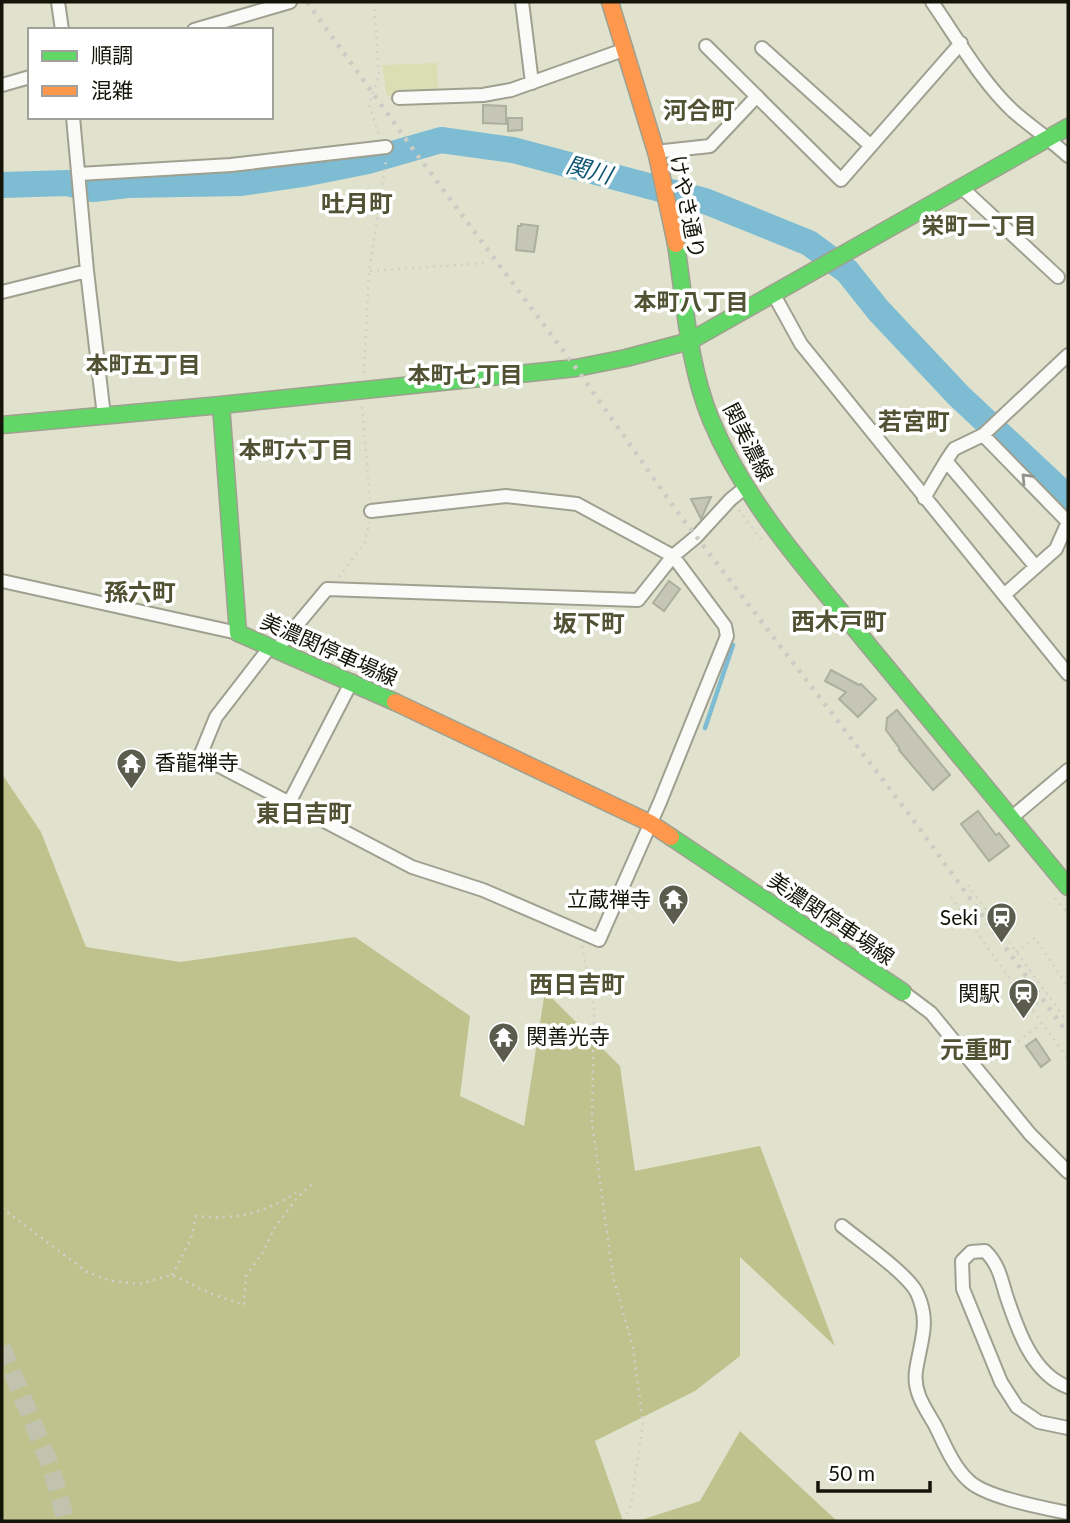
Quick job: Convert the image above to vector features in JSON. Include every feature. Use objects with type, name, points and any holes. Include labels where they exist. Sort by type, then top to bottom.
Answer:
[{"type":"main road","name":"けやき通り","points":[[610,2],[662,173],[690,341]]},
{"type":"main road","points":[[2,425],[576,368],[690,341],[1068,127]]},
{"type":"main road","name":"関美濃線","points":[[690,341],[704,400],[720,440],[746,487],[782,540],[1068,887]]},
{"type":"main road","name":"美濃関停車場線","points":[[221,405],[238,633],[352,681],[650,823],[903,992]]},
{"type":"street","points":[[58,2],[62,28]]},
{"type":"street","points":[[201,28],[290,2]]},
{"type":"street","points":[[522,2],[532,83]]},
{"type":"street","points":[[932,2],[1013,111],[1049,137],[1068,156]]},
{"type":"street","points":[[706,46],[842,180],[961,43]]},
{"type":"street","points":[[762,48],[871,146]]},
{"type":"street","points":[[399,98],[483,95],[532,83],[626,49]]},
{"type":"street","points":[[2,85],[28,78]]},
{"type":"street","points":[[655,152],[710,146],[757,96]]},
{"type":"street","points":[[73,119],[104,415]]},
{"type":"street","points":[[79,175],[231,165],[386,147]]},
{"type":"street","points":[[961,187],[1058,277]]},
{"type":"street","points":[[2,292],[87,271]]},
{"type":"street","points":[[774,295],[801,344],[1068,674]]},
{"type":"street","points":[[924,498],[954,449],[983,435],[1068,355]]},
{"type":"street","points":[[983,435],[1068,522],[1056,550],[1004,595]]},
{"type":"street","points":[[946,461],[1036,567]]},
{"type":"street","points":[[371,510],[506,496],[577,504],[673,556],[725,626],[727,636],[599,940],[483,890],[412,867],[200,756],[216,717],[273,648],[327,590],[638,600],[673,556],[746,487]]},
{"type":"street","points":[[2,581],[238,633]]},
{"type":"street","points":[[289,803],[352,681]]},
{"type":"street","points":[[1010,818],[1068,770]]},
{"type":"street","points":[[903,992],[930,1013],[1030,1134],[1068,1172]]},
{"type":"street","points":[[842,1226],[905,1278],[916,1291],[923,1312],[923,1342],[916,1373],[917,1394],[954,1462],[969,1482],[1006,1499],[1068,1513]]},
{"type":"street","points":[[1068,1387],[1057,1383],[1040,1366],[1020,1335],[995,1261],[985,1251],[971,1252],[962,1261],[963,1289],[1001,1382],[1017,1407],[1028,1415],[1039,1422],[1068,1428]]},
{"type":"path","points":[[374,2],[379,76],[369,104],[377,131],[386,147]]},
{"type":"path","points":[[327,590],[346,570],[365,542],[371,510],[361,391],[366,363],[369,271],[386,164]]},
{"type":"path","points":[[369,271],[485,263]]},
{"type":"path","points":[[968,885],[1068,1023]]},
{"type":"path","points":[[951,897],[1068,1059]]},
{"type":"path","points":[[580,932],[594,1009],[592,1122],[596,1136],[599,1181],[614,1277],[634,1347],[643,1423],[631,1504],[624,1521]]},
{"type":"path","points":[[1016,952],[1035,938],[1068,987]]},
{"type":"path","points":[[1031,1009],[1048,996]]},
{"type":"path","points":[[979,1070],[1041,1023]]},
{"type":"path","points":[[2,1208],[88,1272],[111,1280],[139,1284],[172,1275],[212,1294],[244,1305],[246,1276],[263,1252],[275,1227],[298,1196],[314,1182]]},
{"type":"path","points":[[172,1275],[191,1239],[196,1216],[237,1218],[280,1203],[296,1193]]},
{"type":"green space","points":[[437,63],[438,93],[387,96],[382,65]]},
{"type":"green space","points":[[2,774],[41,832],[86,947],[180,962],[355,937],[470,1016],[460,1096],[524,1126],[545,991],[620,1066],[635,1171],[760,1146],[835,1346],[740,1257],[740,1356],[695,1391],[595,1441],[623,1521],[2,1521]]},
{"type":"green space","points":[[740,1431],[837,1521],[638,1521],[700,1501]]},
{"type":"building","points":[[483,105],[506,106],[506,124],[483,123]]},
{"type":"building","points":[[508,118],[522,118],[522,130],[508,131]]},
{"type":"building","points":[[518,226],[538,226],[534,252],[516,250]]},
{"type":"building","points":[[711,497],[701,519],[691,499]]},
{"type":"building","points":[[669,581],[680,589],[664,611],[653,603]]},
{"type":"building","points":[[831,670],[861,684],[876,699],[858,717],[839,699],[846,692],[825,681]]},
{"type":"building","points":[[897,710],[950,775],[933,790],[886,730],[887,718]]},
{"type":"building","points":[[978,811],[996,835],[999,833],[1009,846],[989,861],[961,824]]},
{"type":"building","points":[[1036,1039],[1050,1060],[1041,1067],[1026,1046]]},
{"type":"waterway","name":"関川","points":[[2,185],[67,183],[93,189],[128,185],[242,183],[368,161],[441,140],[513,150],[705,201],[809,243],[847,271],[878,310],[959,396],[1068,498]]},
{"type":"waterway","points":[[705,728],[733,645]]},
{"type":"tunnel","points":[[2,1347],[51,1467],[66,1521]]},
{"type":"railway","points":[[307,2],[576,368],[676,510],[906,810],[1068,1034]]},
{"type":"traffic: fast","points":[[690,341],[1068,127]]},
{"type":"traffic: fast","points":[[676,244],[688,333],[703,399],[725,451],[742,480],[760,509],[801,563],[1068,887]]},
{"type":"traffic: fast","points":[[395,702],[238,633],[221,405],[576,368],[690,341]]},
{"type":"traffic: fast","points":[[2,425],[221,405]]},
{"type":"traffic: fast","points":[[671,837],[903,992]]},
{"type":"traffic: slow","points":[[610,2],[657,155],[676,244]]},
{"type":"traffic: slow","points":[[395,702],[650,823],[671,837]]},
{"type":"place","name":"香龍禅寺","points":[[132,790]]},
{"type":"place","name":"立蔵禅寺","points":[[674,927]]},
{"type":"place","name":"Seki","points":[[1001,945]]},
{"type":"place","name":"関駅","points":[[1023,1021]]},
{"type":"place","name":"関善光寺","points":[[503,1064]]},
{"type":"district","name":"河合町","points":[[699,111]]},
{"type":"district","name":"吐月町","points":[[357,204]]},
{"type":"district","name":"栄町一丁目","points":[[979,226]]},
{"type":"district","name":"本町八丁目","points":[[691,302]]},
{"type":"district","name":"本町五丁目","points":[[143,365]]},
{"type":"district","name":"本町七丁目","points":[[465,375]]},
{"type":"district","name":"若宮町","points":[[914,422]]},
{"type":"district","name":"本町六丁目","points":[[296,450]]},
{"type":"district","name":"孫六町","points":[[140,593]]},
{"type":"district","name":"西木戸町","points":[[839,622]]},
{"type":"district","name":"坂下町","points":[[589,624]]},
{"type":"district","name":"東日吉町","points":[[304,814]]},
{"type":"district","name":"西日吉町","points":[[577,985]]},
{"type":"district","name":"元重町","points":[[976,1050]]}]
